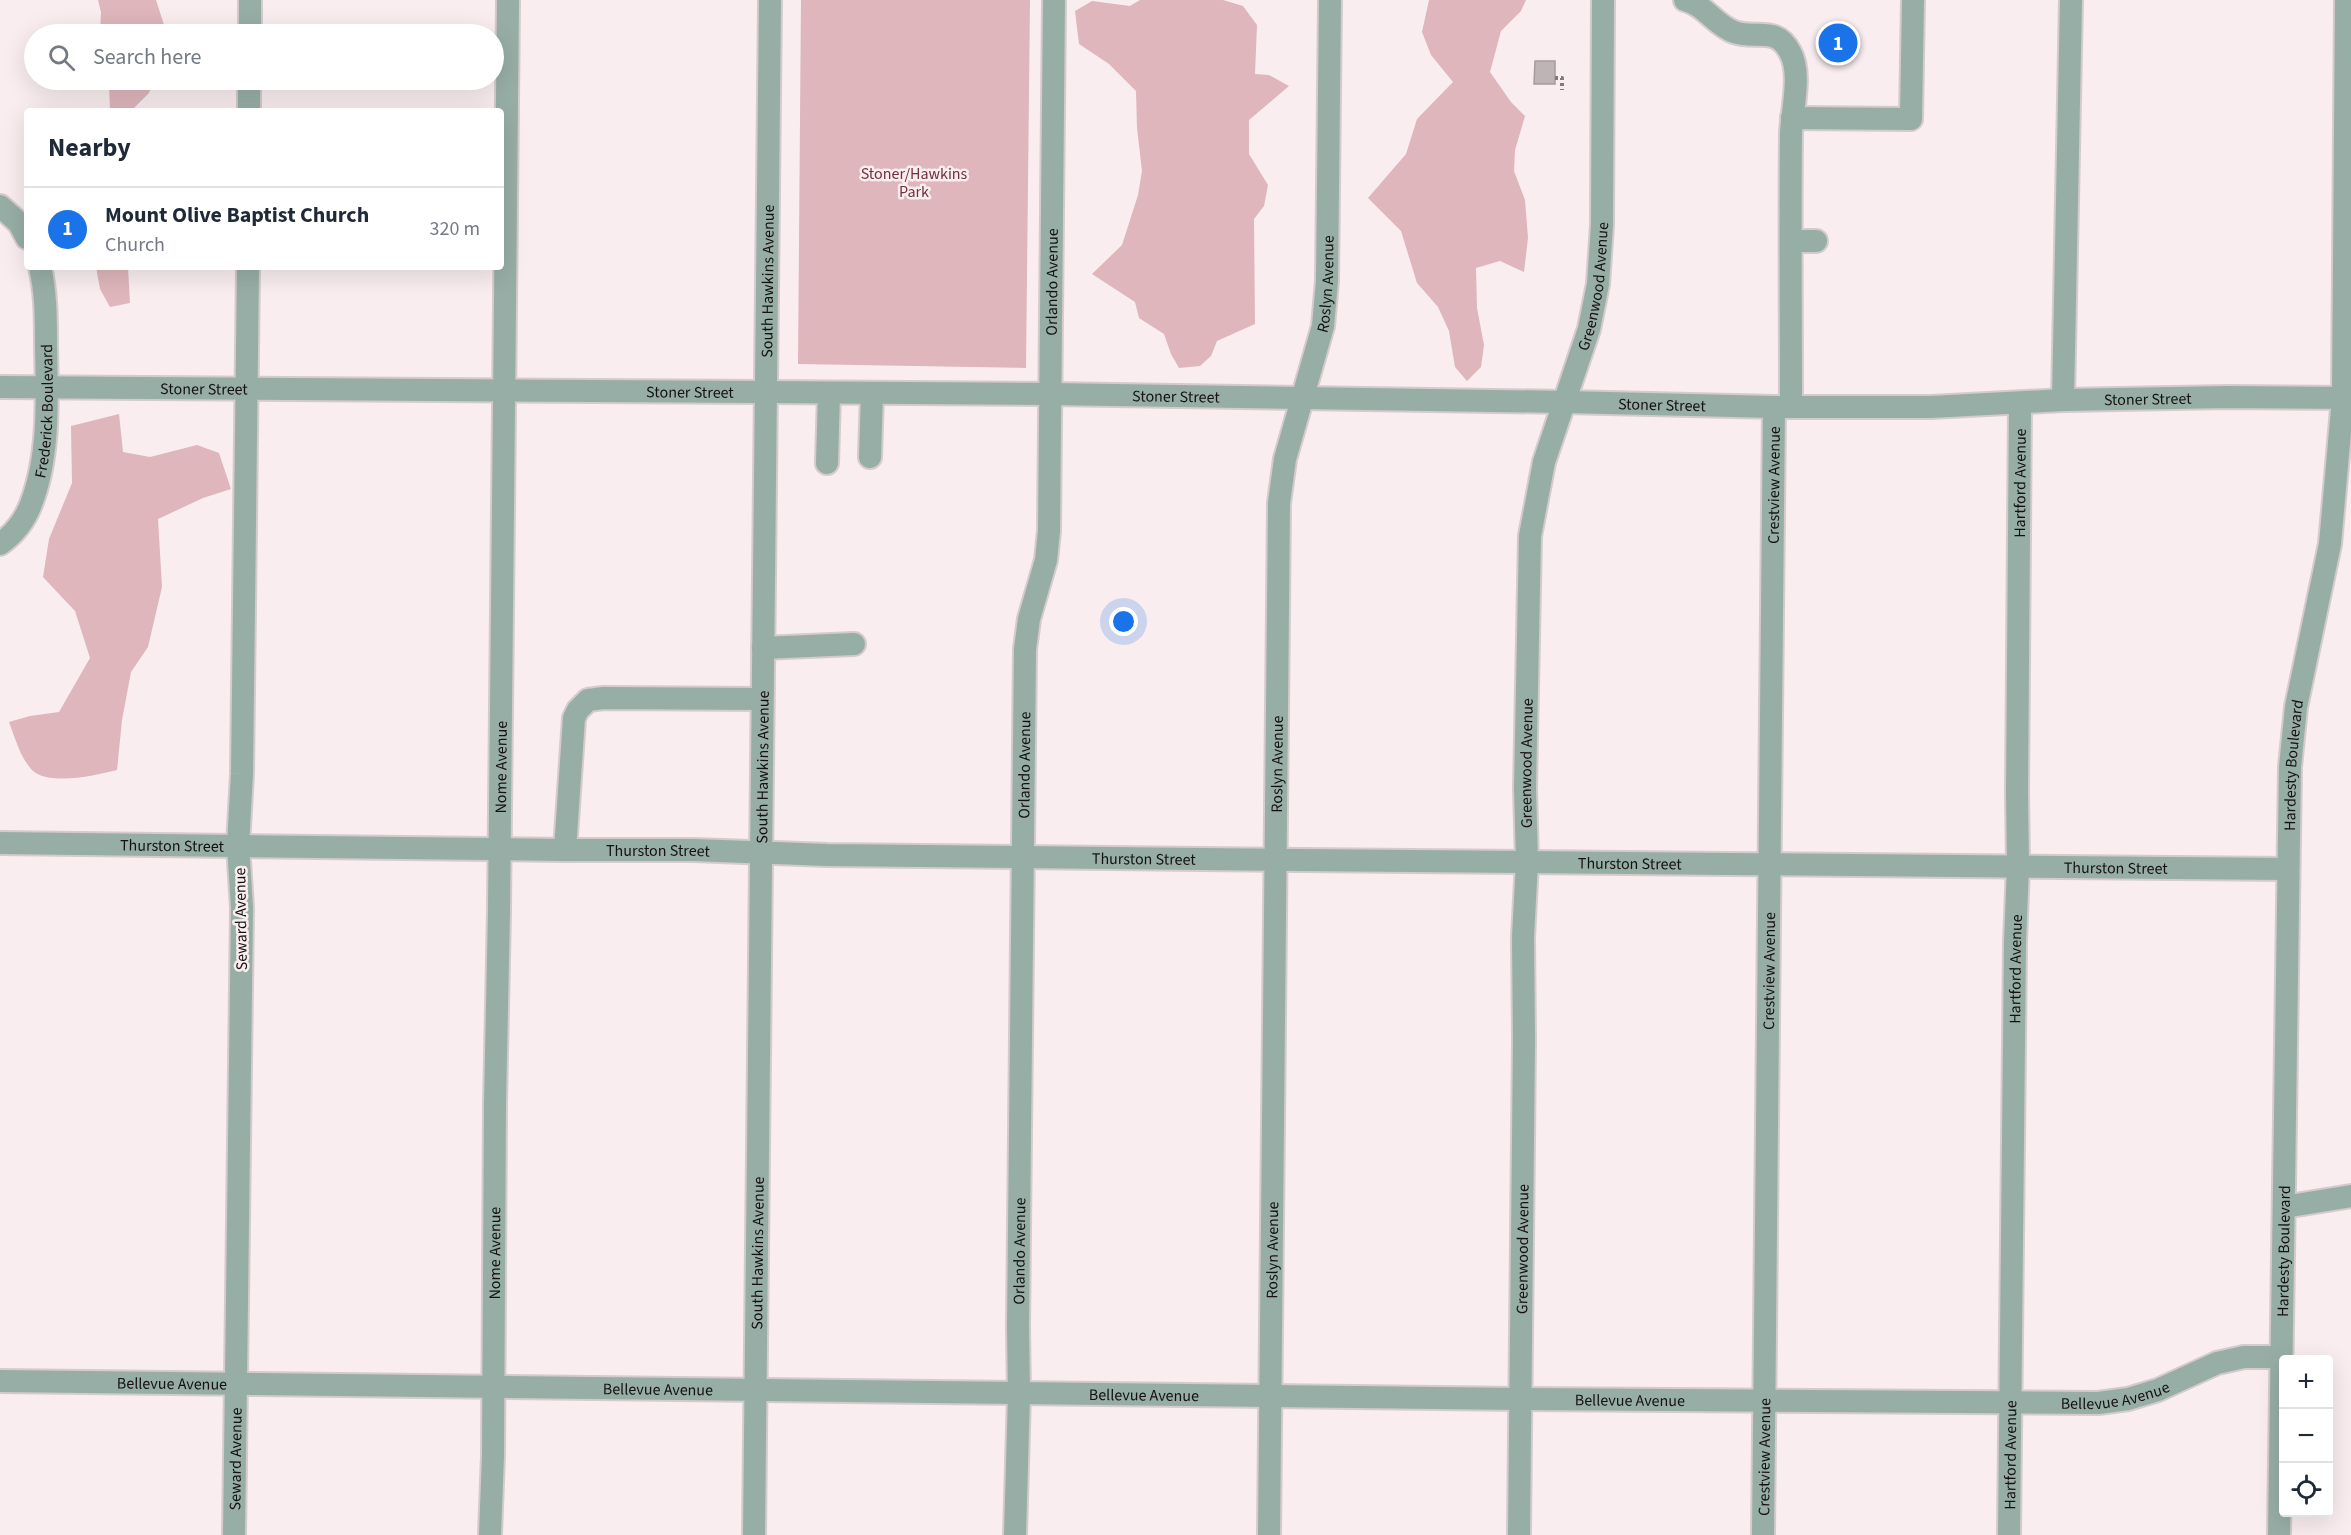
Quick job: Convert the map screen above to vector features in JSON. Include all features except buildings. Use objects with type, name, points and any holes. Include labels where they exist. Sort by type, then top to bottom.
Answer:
[{"type":"street","points":[[250,0],[250,24]]},
{"type":"street","name":"Nome Avenue","points":[[490,1535],[508,0]]},
{"type":"street","name":"South Hawkins Avenue","points":[[754,1535],[770,0]]},
{"type":"street","name":"Orlando Avenue","points":[[1015,1535],[1019,1394],[1025,649],[1029,619],[1045,568],[1049,531],[1054,0]]},
{"type":"street","name":"Roslyn Avenue","points":[[1269,1535],[1279,503],[1285,459],[1323,326],[1328,281],[1330,0]]},
{"type":"street","name":"Greenwood Avenue","points":[[1519,1535],[1523,937],[1527,862],[1525,788],[1530,536],[1544,462],[1589,328],[1598,284],[1602,225],[1603,0]]},
{"type":"street","name":"Crestview Avenue","points":[[1685,0],[1710,14],[1722,27],[1737,33],[1770,34],[1783,42],[1792,54],[1796,80],[1792,118],[1791,241],[1783,407],[1770,865],[1763,1535]]},
{"type":"street","points":[[1792,118],[1911,118],[1913,0]]},
{"type":"street","points":[[2063,399],[2071,0]]},
{"type":"street","name":"Hardesty Boulevard","points":[[2282,1355],[2290,767],[2296,707],[2330,544],[2347,398],[2346,0]]},
{"type":"street","points":[[249,90],[249,108]]},
{"type":"street","points":[[0,206],[19,223],[24,232]]},
{"type":"street","points":[[1791,241],[1816,241]]},
{"type":"street","name":"Frederick Boulevard","points":[[0,544],[22,522],[31,504],[40,475],[47,388],[45,297],[40,270]]},
{"type":"street","name":"Seward Avenue","points":[[234,1535],[242,908],[238,845],[242,774],[248,270]]},
{"type":"street","name":"Stoner Street","points":[[0,387],[1051,394],[1783,407],[1931,407],[2063,399],[2347,398]]},
{"type":"street","points":[[827,462],[829,393]]},
{"type":"street","points":[[870,457],[872,393]]},
{"type":"street","name":"Hartford Avenue","points":[[2009,1535],[2015,942],[2018,866],[2020,403]]},
{"type":"street","points":[[763,648],[854,644]]},
{"type":"street","points":[[565,850],[572,729],[578,710],[588,700],[604,698],[762,699]]},
{"type":"street","name":"Thurston Street","points":[[0,843],[760,851],[827,855],[1277,860],[2288,868]]},
{"type":"street","points":[[2284,1207],[2351,1196]]},
{"type":"street","name":"Bellevue Avenue","points":[[0,1381],[2010,1404],[2098,1403],[2128,1399],[2158,1390],[2217,1363],[2244,1357],[2279,1357]]},
{"type":"street","name":"Hardesty Boulevard","points":[[2279,1535],[2281,1409]]},
{"type":"path","points":[[1555,78],[1562,78],[1562,90]]},
{"type":"green space","points":[[98,0],[156,0],[164,24],[100,24]]},
{"type":"green space","name":"Stoner/Hawkins Park","points":[[801,0],[1030,0],[1026,368],[798,364]]},
{"type":"green space","points":[[1140,0],[1223,0],[1243,6],[1257,25],[1255,74],[1269,75],[1289,86],[1249,120],[1249,154],[1268,185],[1264,206],[1254,219],[1255,324],[1217,341],[1211,356],[1200,366],[1179,368],[1164,334],[1139,318],[1135,302],[1092,274],[1122,245],[1138,195],[1142,171],[1136,91],[1109,64],[1079,44],[1075,11],[1092,1],[1130,6]]},
{"type":"green space","points":[[1429,0],[1526,0],[1521,11],[1501,31],[1490,72],[1511,102],[1525,116],[1515,150],[1514,171],[1525,200],[1528,238],[1524,272],[1500,261],[1476,268],[1477,308],[1484,345],[1481,367],[1467,381],[1455,367],[1449,331],[1438,307],[1417,283],[1401,231],[1368,198],[1406,154],[1417,119],[1453,82],[1431,55],[1422,32]]},
{"type":"green space","points":[[109,90],[150,90],[134,108],[110,108]]},
{"type":"green space","points":[[97,270],[128,270],[130,303],[110,307],[100,289]]},
{"type":"green space","points":[[119,414],[123,452],[150,457],[197,445],[219,453],[231,489],[203,498],[158,519],[162,587],[148,647],[131,672],[122,720],[117,770],[72,778],[48,777],[38,774],[27,764],[9,722],[59,712],[90,658],[75,611],[43,577],[49,539],[72,483],[71,426]]},
{"type":"place","name":"Mount Olive Baptist Church","points":[[1838,43]]}]
